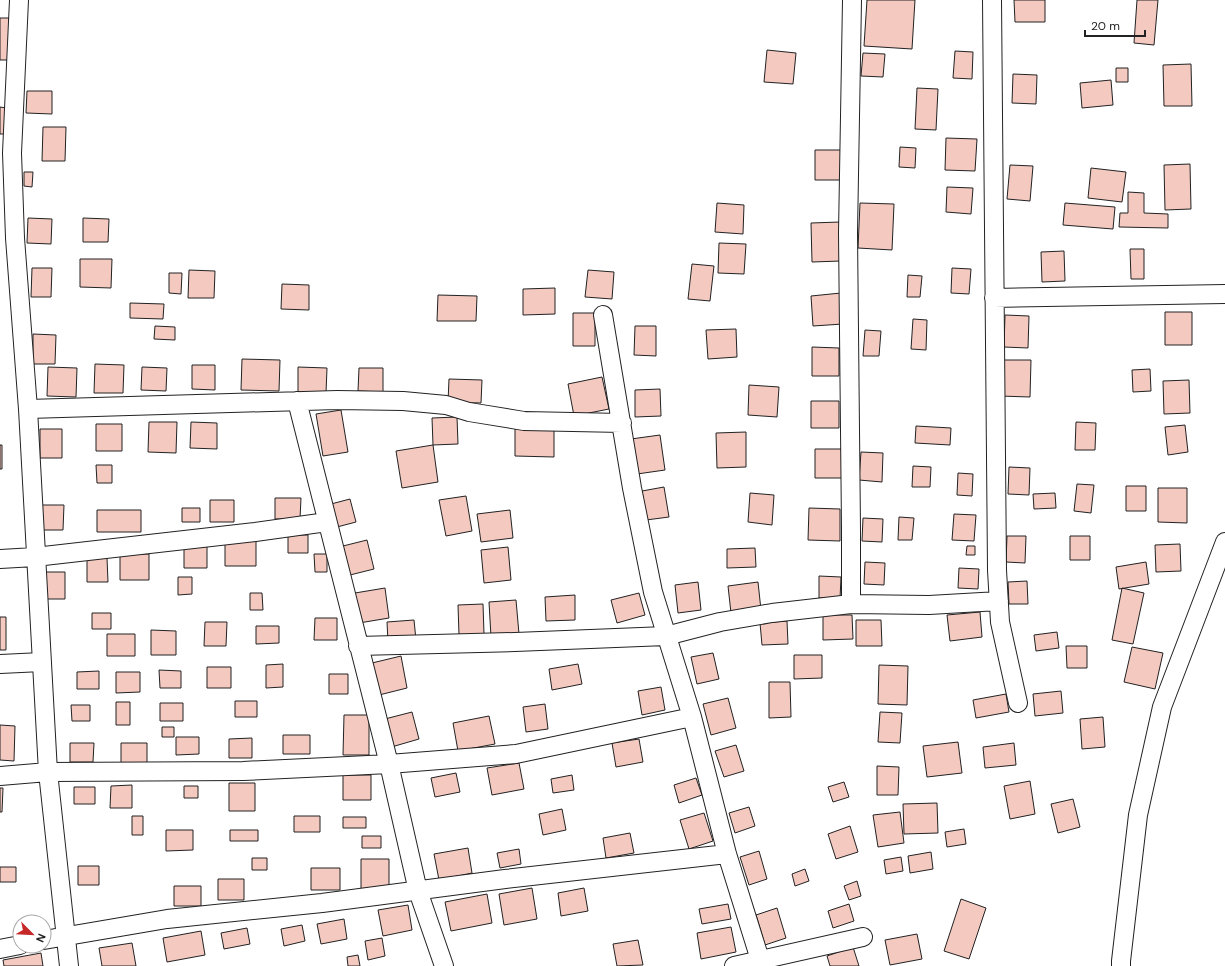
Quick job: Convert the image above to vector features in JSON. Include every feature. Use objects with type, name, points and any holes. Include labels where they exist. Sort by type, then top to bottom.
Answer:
[{"type":"street","points":[[19,0],[8,238],[28,409],[48,772],[69,966]]},
{"type":"street","points":[[851,604],[852,529],[848,233],[852,0]]},
{"type":"street","points":[[992,0],[995,460],[999,601],[1000,622],[1018,704]]},
{"type":"street","points":[[994,298],[1225,294]]},
{"type":"street","points":[[603,315],[632,488],[653,592],[692,717],[727,854],[762,963]]},
{"type":"street","points":[[28,409],[337,400],[446,405],[469,412],[524,421],[622,423]]},
{"type":"street","points":[[297,401],[389,764],[418,891],[444,966]]},
{"type":"street","points":[[0,559],[35,557],[255,532],[327,522]]},
{"type":"street","points":[[1121,966],[1138,815],[1162,707],[1225,542]]},
{"type":"street","points":[[358,646],[666,636],[720,622],[772,613],[851,604],[929,605],[999,601]]},
{"type":"street","points":[[0,664],[42,662]]},
{"type":"street","points":[[0,776],[48,772],[236,771],[389,764],[516,754],[692,717]]},
{"type":"street","points":[[52,939],[167,919],[322,903],[505,879],[727,854]]},
{"type":"street","points":[[734,966],[762,963],[864,937]]},
{"type":"street","points":[[0,949],[12,947]]},
{"type":"building","points":[[867,0],[915,0],[912,49],[864,46]]},
{"type":"building","points":[[1014,0],[1045,0],[1045,22],[1015,22]]},
{"type":"building","points":[[1137,0],[1158,0],[1154,45],[1134,43]]},
{"type":"building","points":[[0,18],[9,18],[8,60],[0,60]]},
{"type":"building","points":[[767,50],[796,53],[793,84],[764,82]]},
{"type":"building","points":[[955,51],[973,52],[972,79],[953,78]]},
{"type":"building","points":[[863,53],[885,54],[883,77],[861,76]]},
{"type":"building","points":[[1191,64],[1192,106],[1164,106],[1163,65]]},
{"type":"building","points":[[1116,68],[1128,68],[1128,82],[1116,82]]},
{"type":"building","points":[[1013,74],[1037,75],[1036,104],[1012,103]]},
{"type":"building","points":[[1111,80],[1113,105],[1082,108],[1080,83]]},
{"type":"building","points":[[917,88],[938,89],[936,130],[915,129]]},
{"type":"building","points":[[27,91],[52,91],[52,114],[26,113]]},
{"type":"building","points":[[0,107],[6,108],[5,134],[0,134]]},
{"type":"building","points":[[43,127],[66,127],[65,161],[42,161]]},
{"type":"building","points":[[946,138],[977,139],[975,171],[945,170]]},
{"type":"building","points":[[900,147],[916,148],[915,168],[899,167]]},
{"type":"building","points":[[815,150],[843,150],[843,180],[815,180]]},
{"type":"building","points":[[1190,164],[1191,209],[1165,210],[1164,165]]},
{"type":"building","points":[[1010,165],[1033,166],[1030,201],[1007,199]]},
{"type":"building","points":[[1091,168],[1126,172],[1122,202],[1088,198]]},
{"type":"building","points":[[24,172],[33,172],[32,187],[24,186]]},
{"type":"building","points":[[947,187],[973,188],[971,214],[946,212]]},
{"type":"building","points":[[1128,192],[1144,193],[1144,213],[1168,214],[1168,228],[1119,227],[1120,213],[1128,213]]},
{"type":"building","points":[[717,203],[744,205],[743,234],[715,232]]},
{"type":"building","points":[[860,203],[894,204],[892,250],[858,248]]},
{"type":"building","points":[[1065,203],[1115,207],[1113,229],[1063,225]]},
{"type":"building","points":[[28,218],[52,219],[51,244],[27,243]]},
{"type":"building","points":[[83,218],[109,219],[108,242],[83,242]]},
{"type":"building","points":[[840,222],[841,261],[812,262],[811,223]]},
{"type":"building","points":[[719,243],[746,244],[744,274],[718,273]]},
{"type":"building","points":[[1130,249],[1144,249],[1144,279],[1131,279]]},
{"type":"building","points":[[1064,251],[1065,281],[1042,282],[1041,252]]},
{"type":"building","points":[[80,259],[112,259],[111,288],[80,287]]},
{"type":"building","points":[[692,264],[714,266],[710,301],[688,299]]},
{"type":"building","points":[[32,268],[52,268],[51,297],[31,297]]},
{"type":"building","points":[[952,268],[971,269],[969,294],[951,293]]},
{"type":"building","points":[[189,270],[215,271],[214,298],[188,298]]},
{"type":"building","points":[[588,270],[614,272],[612,299],[585,297]]},
{"type":"building","points":[[169,273],[182,273],[181,294],[169,293]]},
{"type":"building","points":[[908,275],[922,276],[920,297],[907,297]]},
{"type":"building","points":[[282,284],[309,285],[309,310],[281,309]]},
{"type":"building","points":[[555,288],[555,314],[523,315],[523,289]]},
{"type":"building","points":[[841,293],[843,324],[813,326],[811,296]]},
{"type":"building","points":[[438,295],[477,296],[476,321],[437,321]]},
{"type":"building","points":[[130,303],[164,304],[163,319],[130,318]]},
{"type":"building","points":[[1165,312],[1192,312],[1192,345],[1165,345]]},
{"type":"building","points":[[573,313],[595,313],[595,346],[573,346]]},
{"type":"building","points":[[1005,315],[1029,316],[1028,348],[1004,347]]},
{"type":"building","points":[[913,319],[927,320],[926,350],[911,349]]},
{"type":"building","points":[[155,326],[175,327],[175,340],[154,339]]},
{"type":"building","points":[[635,326],[656,326],[656,356],[634,355]]},
{"type":"building","points":[[736,329],[737,357],[708,359],[706,330]]},
{"type":"building","points":[[865,330],[881,331],[879,356],[863,356]]},
{"type":"building","points":[[33,334],[56,335],[55,364],[33,364]]},
{"type":"building","points":[[812,347],[839,348],[839,376],[812,376]]},
{"type":"building","points":[[242,359],[280,360],[279,391],[241,390]]},
{"type":"building","points":[[999,360],[1031,360],[1030,397],[999,396]]},
{"type":"building","points":[[95,364],[124,365],[123,393],[94,393]]},
{"type":"building","points":[[192,365],[215,365],[215,390],[192,389]]},
{"type":"building","points":[[48,367],[77,368],[76,397],[47,396]]},
{"type":"building","points":[[142,367],[167,368],[166,391],[141,390]]},
{"type":"building","points":[[298,367],[327,368],[326,393],[298,392]]},
{"type":"building","points":[[359,368],[383,368],[383,392],[358,391]]},
{"type":"building","points":[[1150,369],[1151,391],[1133,392],[1132,370]]},
{"type":"building","points":[[602,377],[609,409],[574,416],[568,384]]},
{"type":"building","points":[[449,379],[482,380],[481,403],[448,402]]},
{"type":"building","points":[[1189,380],[1190,413],[1164,414],[1163,381]]},
{"type":"building","points":[[749,385],[779,387],[777,417],[748,415]]},
{"type":"building","points":[[660,389],[661,416],[635,417],[635,390]]},
{"type":"building","points":[[811,401],[839,401],[839,428],[811,428]]},
{"type":"building","points":[[341,410],[348,452],[323,456],[316,414]]},
{"type":"building","points":[[457,417],[458,444],[433,445],[432,418]]},
{"type":"building","points":[[149,422],[177,422],[176,453],[148,452]]},
{"type":"building","points":[[191,422],[217,423],[217,449],[190,448]]},
{"type":"building","points":[[1076,422],[1096,423],[1095,450],[1075,450]]},
{"type":"building","points":[[96,424],[122,424],[122,451],[96,451]]},
{"type":"building","points":[[1185,425],[1188,452],[1168,455],[1165,427]]},
{"type":"building","points":[[916,426],[951,428],[950,445],[915,443]]},
{"type":"building","points":[[515,427],[554,428],[554,457],[515,456]]},
{"type":"building","points":[[40,429],[62,429],[62,458],[40,458]]},
{"type":"building","points":[[746,432],[746,467],[717,468],[716,433]]},
{"type":"building","points":[[660,435],[665,470],[637,474],[631,439]]},
{"type":"building","points":[[0,445],[2,445],[2,469],[0,469]]},
{"type":"building","points":[[433,445],[438,482],[402,488],[396,451]]},
{"type":"building","points":[[815,449],[843,449],[843,478],[815,478]]},
{"type":"building","points":[[861,452],[883,453],[882,482],[859,480]]},
{"type":"building","points":[[96,465],[112,465],[112,483],[97,483]]},
{"type":"building","points":[[913,466],[931,467],[930,487],[912,487]]},
{"type":"building","points":[[1009,467],[1030,468],[1029,495],[1008,494]]},
{"type":"building","points":[[958,473],[973,474],[972,496],[957,495]]},
{"type":"building","points":[[1077,484],[1094,485],[1091,513],[1074,511]]},
{"type":"building","points":[[1126,486],[1146,486],[1146,511],[1126,511]]},
{"type":"building","points":[[664,487],[669,517],[646,520],[642,491]]},
{"type":"building","points":[[1158,488],[1187,488],[1187,523],[1158,522]]},
{"type":"building","points":[[750,493],[774,495],[772,525],[748,522]]},
{"type":"building","points":[[1055,493],[1056,508],[1034,509],[1033,494]]},
{"type":"building","points":[[466,496],[472,531],[446,536],[439,500]]},
{"type":"building","points":[[275,498],[301,498],[300,519],[275,519]]},
{"type":"building","points":[[350,499],[356,522],[337,527],[331,504]]},
{"type":"building","points":[[210,500],[234,500],[234,522],[210,522]]},
{"type":"building","points":[[39,505],[64,505],[63,530],[39,530]]},
{"type":"building","points":[[182,508],[200,508],[200,522],[182,522]]},
{"type":"building","points":[[809,508],[840,509],[840,541],[808,540]]},
{"type":"building","points":[[97,510],[141,510],[141,532],[97,532]]},
{"type":"building","points":[[510,510],[513,538],[481,542],[477,514]]},
{"type":"building","points":[[954,514],[976,515],[974,541],[952,540]]},
{"type":"building","points":[[899,517],[914,518],[912,540],[898,540]]},
{"type":"building","points":[[863,518],[883,519],[882,542],[862,541]]},
{"type":"building","points":[[288,535],[308,535],[308,553],[288,553]]},
{"type":"building","points":[[1007,536],[1026,536],[1025,563],[1006,562]]},
{"type":"building","points":[[1070,536],[1090,536],[1090,560],[1070,560]]},
{"type":"building","points":[[225,540],[256,540],[256,566],[225,566]]},
{"type":"building","points":[[367,540],[374,569],[350,575],[343,546]]},
{"type":"building","points":[[184,544],[207,544],[207,568],[184,568]]},
{"type":"building","points":[[1180,544],[1181,571],[1156,572],[1155,545]]},
{"type":"building","points":[[967,546],[975,546],[975,555],[966,555]]},
{"type":"building","points":[[508,547],[511,580],[484,583],[481,550]]},
{"type":"building","points":[[755,548],[756,567],[727,568],[727,549]]},
{"type":"building","points":[[120,554],[149,554],[149,580],[120,580]]},
{"type":"building","points":[[314,554],[327,554],[327,572],[315,572]]},
{"type":"building","points":[[87,558],[107,558],[108,582],[87,582]]},
{"type":"building","points":[[865,562],[885,563],[884,585],[864,584]]},
{"type":"building","points":[[1146,562],[1149,584],[1119,589],[1116,567]]},
{"type":"building","points":[[959,568],[979,569],[978,589],[958,588]]},
{"type":"building","points":[[45,572],[65,572],[65,599],[45,599]]},
{"type":"building","points":[[819,576],[841,577],[840,599],[819,598]]},
{"type":"building","points":[[178,577],[192,577],[192,594],[178,595]]},
{"type":"building","points":[[1027,581],[1028,604],[1009,604],[1008,582]]},
{"type":"building","points":[[698,582],[701,610],[678,613],[675,585]]},
{"type":"building","points":[[758,582],[761,610],[731,613],[728,586]]},
{"type":"building","points":[[385,588],[389,618],[359,623],[355,593]]},
{"type":"building","points":[[1122,588],[1144,593],[1133,644],[1112,640]]},
{"type":"building","points":[[250,593],[262,593],[263,610],[250,610]]},
{"type":"building","points":[[639,593],[645,615],[617,623],[611,600]]},
{"type":"building","points":[[575,595],[575,620],[546,621],[545,597]]},
{"type":"building","points":[[516,600],[519,634],[491,637],[489,602]]},
{"type":"building","points":[[483,604],[484,634],[459,635],[458,605]]},
{"type":"building","points":[[980,612],[982,637],[950,641],[947,615]]},
{"type":"building","points":[[92,613],[111,613],[111,629],[92,629]]},
{"type":"building","points":[[823,615],[852,615],[853,639],[823,640]]},
{"type":"building","points":[[0,617],[6,617],[6,650],[0,650]]},
{"type":"building","points":[[315,618],[337,618],[337,640],[314,640]]},
{"type":"building","points":[[414,620],[416,640],[388,642],[387,622]]},
{"type":"building","points":[[856,620],[881,620],[882,646],[856,646]]},
{"type":"building","points":[[787,621],[788,644],[762,645],[760,623]]},
{"type":"building","points":[[205,622],[227,622],[226,646],[204,646]]},
{"type":"building","points":[[256,626],[279,626],[279,643],[256,644]]},
{"type":"building","points":[[151,630],[176,631],[176,655],[151,655]]},
{"type":"building","points":[[1057,632],[1059,648],[1036,651],[1034,635]]},
{"type":"building","points":[[107,634],[135,634],[135,656],[107,656]]},
{"type":"building","points":[[1066,646],[1087,646],[1087,668],[1067,668]]},
{"type":"building","points":[[1132,647],[1163,653],[1155,689],[1124,682]]},
{"type":"building","points":[[713,653],[719,679],[697,684],[691,657]]},
{"type":"building","points":[[794,655],[822,655],[822,678],[794,679]]},
{"type":"building","points":[[401,656],[407,688],[379,695],[372,663]]},
{"type":"building","points":[[283,664],[283,687],[266,688],[266,665]]},
{"type":"building","points":[[578,664],[582,684],[552,690],[549,669]]},
{"type":"building","points":[[879,665],[908,666],[907,705],[878,704]]},
{"type":"building","points":[[207,667],[231,667],[231,688],[207,688]]},
{"type":"building","points":[[159,670],[181,671],[181,688],[160,688]]},
{"type":"building","points":[[99,671],[99,689],[77,689],[77,672]]},
{"type":"building","points":[[116,672],[140,672],[140,692],[116,693]]},
{"type":"building","points":[[329,674],[348,674],[348,694],[329,694]]},
{"type":"building","points":[[769,682],[790,682],[791,717],[769,718]]},
{"type":"building","points":[[661,687],[665,710],[642,715],[638,691]]},
{"type":"building","points":[[1061,691],[1063,713],[1035,716],[1033,694]]},
{"type":"building","points":[[1006,694],[1009,712],[976,718],[973,700]]},
{"type":"building","points":[[728,698],[736,728],[711,735],[703,704]]},
{"type":"building","points":[[235,701],[257,701],[257,717],[235,717]]},
{"type":"building","points":[[116,702],[130,702],[130,725],[116,725]]},
{"type":"building","points":[[160,703],[183,703],[183,721],[160,721]]},
{"type":"building","points":[[545,704],[548,729],[526,732],[523,707]]},
{"type":"building","points":[[71,705],[90,705],[90,721],[72,721]]},
{"type":"building","points":[[412,712],[419,739],[388,748],[381,720]]},
{"type":"building","points":[[880,712],[902,713],[900,743],[878,742]]},
{"type":"building","points":[[344,715],[369,715],[369,755],[343,755]]},
{"type":"building","points":[[489,716],[495,744],[458,751],[453,723]]},
{"type":"building","points":[[1103,717],[1105,747],[1082,749],[1080,719]]},
{"type":"building","points":[[0,725],[15,726],[14,761],[0,760]]},
{"type":"building","points":[[162,727],[174,727],[174,737],[162,737]]},
{"type":"building","points":[[283,735],[310,735],[310,754],[283,754]]},
{"type":"building","points":[[176,737],[199,737],[199,754],[176,755]]},
{"type":"building","points":[[252,738],[252,758],[229,758],[229,739]]},
{"type":"building","points":[[639,739],[643,762],[616,767],[612,743]]},
{"type":"building","points":[[958,742],[962,773],[927,777],[923,746]]},
{"type":"building","points":[[70,743],[94,743],[93,762],[70,762]]},
{"type":"building","points":[[121,743],[147,743],[147,768],[121,767]]},
{"type":"building","points":[[1014,743],[1016,765],[985,768],[983,747]]},
{"type":"building","points":[[736,745],[744,771],[724,777],[715,751]]},
{"type":"building","points":[[519,763],[524,789],[492,795],[487,768]]},
{"type":"building","points":[[877,766],[899,767],[898,795],[877,795]]},
{"type":"building","points":[[456,773],[460,792],[435,797],[431,778]]},
{"type":"building","points":[[343,775],[371,775],[371,800],[343,800]]},
{"type":"building","points":[[572,775],[574,790],[553,793],[551,779]]},
{"type":"building","points":[[696,778],[702,795],[679,803],[674,785]]},
{"type":"building","points":[[1030,781],[1035,814],[1010,819],[1004,786]]},
{"type":"building","points":[[844,782],[849,797],[833,802],[828,787]]},
{"type":"building","points":[[229,783],[255,783],[255,811],[229,811]]},
{"type":"building","points":[[132,785],[132,808],[110,808],[111,786]]},
{"type":"building","points":[[184,786],[198,786],[198,798],[184,798]]},
{"type":"building","points":[[74,787],[95,787],[95,804],[74,804]]},
{"type":"building","points":[[0,788],[3,788],[2,812],[0,812]]},
{"type":"building","points":[[1073,799],[1080,827],[1058,833],[1051,804]]},
{"type":"building","points":[[937,803],[938,833],[904,834],[903,804]]},
{"type":"building","points":[[749,807],[755,826],[735,833],[729,813]]},
{"type":"building","points":[[562,809],[566,830],[543,835],[539,814]]},
{"type":"building","points":[[900,812],[904,843],[878,847],[873,815]]},
{"type":"building","points":[[704,813],[713,841],[689,849],[680,820]]},
{"type":"building","points":[[132,816],[143,816],[143,835],[132,835]]},
{"type":"building","points":[[294,816],[320,816],[320,832],[294,832]]},
{"type":"building","points":[[343,817],[366,817],[366,828],[343,828]]},
{"type":"building","points":[[850,826],[858,852],[836,859],[828,834]]},
{"type":"building","points":[[964,829],[966,844],[947,847],[945,832]]},
{"type":"building","points":[[166,830],[193,830],[193,850],[166,851]]},
{"type":"building","points":[[230,830],[258,830],[258,841],[230,841]]},
{"type":"building","points":[[630,833],[634,853],[606,858],[603,838]]},
{"type":"building","points":[[362,836],[381,836],[381,848],[362,848]]},
{"type":"building","points":[[468,848],[472,873],[439,880],[434,854]]},
{"type":"building","points":[[519,849],[521,864],[500,868],[497,853]]},
{"type":"building","points":[[759,851],[767,879],[749,885],[740,857]]},
{"type":"building","points":[[931,852],[933,869],[910,873],[908,856]]},
{"type":"building","points":[[901,857],[903,871],[886,874],[884,860]]},
{"type":"building","points":[[252,858],[267,858],[267,870],[252,870]]},
{"type":"building","points":[[361,859],[389,859],[389,890],[361,890]]},
{"type":"building","points":[[78,866],[99,866],[99,885],[78,885]]},
{"type":"building","points":[[0,867],[16,867],[16,882],[0,882]]},
{"type":"building","points":[[311,868],[340,868],[340,890],[311,890]]},
{"type":"building","points":[[805,869],[809,881],[795,886],[792,874]]},
{"type":"building","points":[[218,879],[244,879],[244,900],[218,900]]},
{"type":"building","points":[[857,881],[861,896],[849,900],[844,886]]},
{"type":"building","points":[[174,886],[201,886],[201,906],[174,906]]},
{"type":"building","points":[[532,888],[537,919],[504,925],[499,894]]},
{"type":"building","points":[[584,888],[588,911],[561,916],[558,893]]},
{"type":"building","points":[[487,894],[492,923],[451,931],[445,902]]},
{"type":"building","points":[[961,899],[986,908],[969,959],[944,951]]},
{"type":"building","points":[[728,904],[731,919],[702,924],[699,909]]},
{"type":"building","points":[[849,904],[854,921],[833,928],[828,911]]},
{"type":"building","points":[[408,905],[412,930],[383,936],[378,910]]},
{"type":"building","points":[[777,908],[786,938],[765,945],[756,915]]},
{"type":"building","points":[[344,919],[347,939],[321,944],[317,924]]},
{"type":"building","points":[[302,925],[305,941],[284,946],[281,929]]},
{"type":"building","points":[[731,927],[736,952],[701,959],[697,933]]},
{"type":"building","points":[[247,928],[250,944],[224,949],[221,933]]},
{"type":"building","points":[[201,931],[205,955],[167,962],[163,938]]},
{"type":"building","points":[[917,934],[922,959],[890,965],[885,940]]},
{"type":"building","points":[[382,938],[385,956],[368,960],[365,941]]},
{"type":"building","points":[[638,940],[643,965],[617,966],[613,944]]},
{"type":"building","points":[[132,943],[136,966],[102,966],[99,948]]},
{"type":"building","points":[[853,947],[859,966],[830,966],[827,956]]},
{"type":"building","points":[[41,954],[43,966],[4,966],[3,960]]},
{"type":"building","points":[[358,955],[360,966],[348,966],[347,957]]}]
